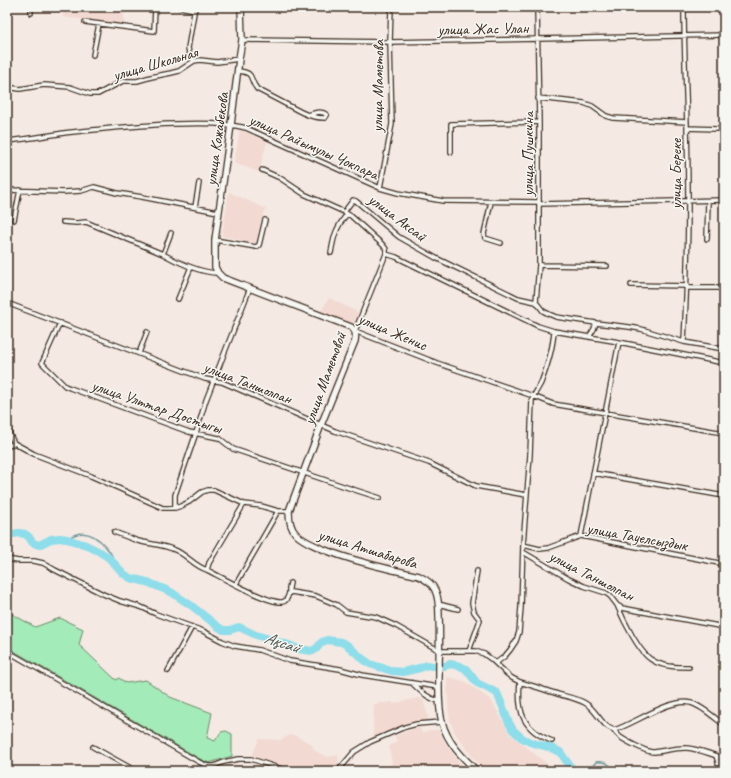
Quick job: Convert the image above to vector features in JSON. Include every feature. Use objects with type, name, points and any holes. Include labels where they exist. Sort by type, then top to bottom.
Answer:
[{"type":"main road","name":"улица Кожабекова","points":[[218,273],[215,267],[215,240],[240,59],[242,40],[242,7]]},
{"type":"main road","name":"улица Женис","points":[[218,273],[223,278],[351,326],[355,331]]},
{"type":"main road","name":"улица Маметовой","points":[[289,511],[321,425],[355,341],[355,331]]},
{"type":"main road","name":"улица Атшабарова","points":[[289,511],[291,526],[300,539],[358,561],[419,576],[431,584],[435,590],[440,625],[438,687],[442,722],[452,745],[477,771]]},
{"type":"street","points":[[31,7],[31,13]]},
{"type":"street","points":[[85,22],[154,31],[155,7]]},
{"type":"street","points":[[180,7],[195,9],[188,48],[194,61]]},
{"type":"street","name":"улица Маметова","points":[[380,188],[392,124],[390,42],[391,7]]},
{"type":"street","name":"улица Пушкина","points":[[536,302],[539,265],[537,7]]},
{"type":"street","name":"улица Береке","points":[[684,7],[688,201],[687,287],[684,342]]},
{"type":"street","points":[[93,55],[99,24]]},
{"type":"street","name":"улица Жас Улан","points":[[242,40],[390,42],[724,35]]},
{"type":"street","name":"улица Школьная","points":[[7,87],[20,89],[44,85],[64,86],[90,94],[98,94],[122,81],[137,81],[179,71],[194,61],[200,60],[223,62],[240,59]]},
{"type":"street","points":[[238,71],[250,74],[257,89],[308,115]]},
{"type":"street","points":[[538,98],[584,103],[592,106],[606,116],[613,118],[687,122]]},
{"type":"street","points":[[451,152],[451,124],[539,122]]},
{"type":"street","name":"улица Райымулы Чокпара","points":[[7,141],[136,126],[188,123],[232,125],[246,128],[380,188],[437,200],[539,203],[724,200]]},
{"type":"street","points":[[687,128],[717,129]]},
{"type":"street","points":[[262,170],[280,178],[304,194],[346,213],[337,229],[331,253]]},
{"type":"street","points":[[195,207],[199,183]]},
{"type":"street","points":[[7,190],[64,192],[81,191],[94,187],[218,212]]},
{"type":"street","points":[[14,220],[20,190]]},
{"type":"street","name":"улица Аксай","points":[[724,348],[684,342],[641,329],[556,317],[543,311],[536,302],[518,298],[436,258],[399,237],[356,201],[353,200],[346,213],[383,245],[386,249],[386,254],[396,257],[538,326],[554,331],[619,342],[724,363]]},
{"type":"street","points":[[707,239],[708,201]]},
{"type":"street","points":[[491,202],[484,234],[485,238],[501,242]]},
{"type":"street","points":[[215,240],[256,247],[259,245],[265,220]]},
{"type":"street","name":"улица Женис","points":[[64,222],[86,222],[163,254],[173,260],[210,273],[218,273]]},
{"type":"street","points":[[163,254],[171,233]]},
{"type":"street","name":"улица Маметовой","points":[[355,331],[386,254]]},
{"type":"street","points":[[539,265],[607,266]]},
{"type":"street","points":[[178,298],[191,266]]},
{"type":"street","points":[[631,285],[724,288]]},
{"type":"street","points":[[175,508],[176,494],[206,400],[250,288]]},
{"type":"street","name":"улица Таншолпан","points":[[7,303],[205,379],[222,382],[335,431],[429,463],[476,486],[526,495]]},
{"type":"street","name":"улица Улттар Достыгы","points":[[60,323],[42,363],[65,386],[189,432],[219,438],[233,449],[380,498]]},
{"type":"street","points":[[589,337],[596,323]]},
{"type":"street","name":"улица Женис","points":[[355,331],[437,364],[553,404],[724,433]]},
{"type":"street","points":[[496,663],[510,650],[516,641],[519,632],[532,400],[540,385],[550,356],[554,339],[554,331]]},
{"type":"street","points":[[139,353],[147,332]]},
{"type":"street","points":[[581,536],[619,342]]},
{"type":"street","points":[[7,421],[14,443],[34,454],[91,476],[163,508],[175,508],[189,502],[202,492],[214,490],[244,504],[260,506],[278,511],[289,511]]},
{"type":"street","points":[[7,446],[14,443]]},
{"type":"street","points":[[593,473],[724,496]]},
{"type":"street","points":[[207,570],[209,563],[244,504]]},
{"type":"street","points":[[236,584],[278,511]]},
{"type":"street","points":[[114,532],[137,540],[167,547],[181,553],[195,565],[264,598],[276,602],[286,600],[289,593],[290,583]]},
{"type":"street","name":"улица Тауелсыздык","points":[[523,545],[540,549],[548,548],[581,536],[724,564]]},
{"type":"street","name":"улица Таншолпан","points":[[523,552],[569,579],[584,586],[606,593],[617,605],[622,608],[724,627]]},
{"type":"street","points":[[7,559],[18,561],[34,560],[43,563],[103,594],[203,631],[235,646],[259,650],[290,660],[340,669],[362,675],[438,687]]},
{"type":"street","points":[[469,651],[480,620],[474,612],[472,603],[477,571]]},
{"type":"street","points":[[289,593],[295,592],[316,596],[337,605],[346,612],[376,618],[396,626],[440,651],[476,651],[484,654],[512,678],[520,682],[585,704],[593,709],[605,725],[614,730],[620,737],[647,752],[686,748],[706,752],[724,758]]},
{"type":"street","points":[[438,604],[458,609]]},
{"type":"street","points":[[617,605],[624,622],[643,652],[648,657],[666,666],[689,667]]},
{"type":"street","points":[[168,671],[192,627]]},
{"type":"street","points":[[7,651],[208,766],[214,766],[238,759],[251,760],[288,771]]},
{"type":"street","points":[[520,682],[518,697],[520,710],[524,720],[542,737],[552,741]]},
{"type":"street","points":[[411,683],[425,695],[439,701]]},
{"type":"street","points":[[614,730],[660,709],[675,703],[683,702],[690,702],[697,705],[724,725]]},
{"type":"street","points":[[338,771],[354,752],[370,742],[405,727],[417,724],[442,722]]},
{"type":"street","points":[[93,747],[136,771]]},
{"type":"street","points":[[716,756],[719,771]]},
{"type":"street","points":[[214,766],[217,771]]},
{"type":"shaded area","points":[[63,7],[124,7],[124,24],[63,17]]},
{"type":"shaded area","points":[[240,130],[267,142],[259,172],[234,163]]},
{"type":"shaded area","points":[[229,192],[266,209],[261,220],[256,243],[222,236]]},
{"type":"shaded area","points":[[329,298],[359,313],[355,324],[321,311]]},
{"type":"shaded area","points":[[447,677],[464,681],[491,700],[510,734],[556,771],[489,771],[474,759],[455,733],[450,720]]},
{"type":"shaded area","points":[[418,698],[423,700],[429,720],[415,722],[399,727],[373,738],[374,704],[392,702],[393,704]]},
{"type":"shaded area","points":[[419,727],[422,733],[430,730],[439,730],[447,746],[459,762],[469,771],[385,771],[392,763],[389,747],[397,741],[395,736]]},
{"type":"shaded area","points":[[291,735],[311,744],[315,751],[328,757],[338,755],[339,765],[334,771],[297,771],[252,756],[259,739],[280,740]]},
{"type":"green space","points":[[7,611],[35,627],[60,618],[83,629],[79,645],[116,680],[119,678],[126,683],[146,680],[170,697],[212,713],[207,738],[215,741],[221,732],[226,731],[232,734],[232,756],[209,763],[200,759],[7,647]]},
{"type":"waterway","name":"Ақсай","points":[[7,535],[19,533],[25,534],[32,542],[39,545],[51,539],[60,538],[86,545],[108,557],[124,574],[130,578],[147,582],[171,592],[223,630],[230,630],[239,627],[256,635],[298,649],[313,651],[322,642],[327,640],[341,642],[347,645],[370,664],[392,671],[403,672],[427,665],[445,666],[450,664],[460,666],[466,669],[477,683],[497,693],[513,730],[522,738],[530,742],[560,752],[570,766],[576,771]]},
{"type":"waterway","points":[[67,539],[83,533],[93,536],[102,542],[109,551],[114,564]]},
{"type":"waterway","points":[[588,771],[596,762],[608,764],[613,771]]}]
